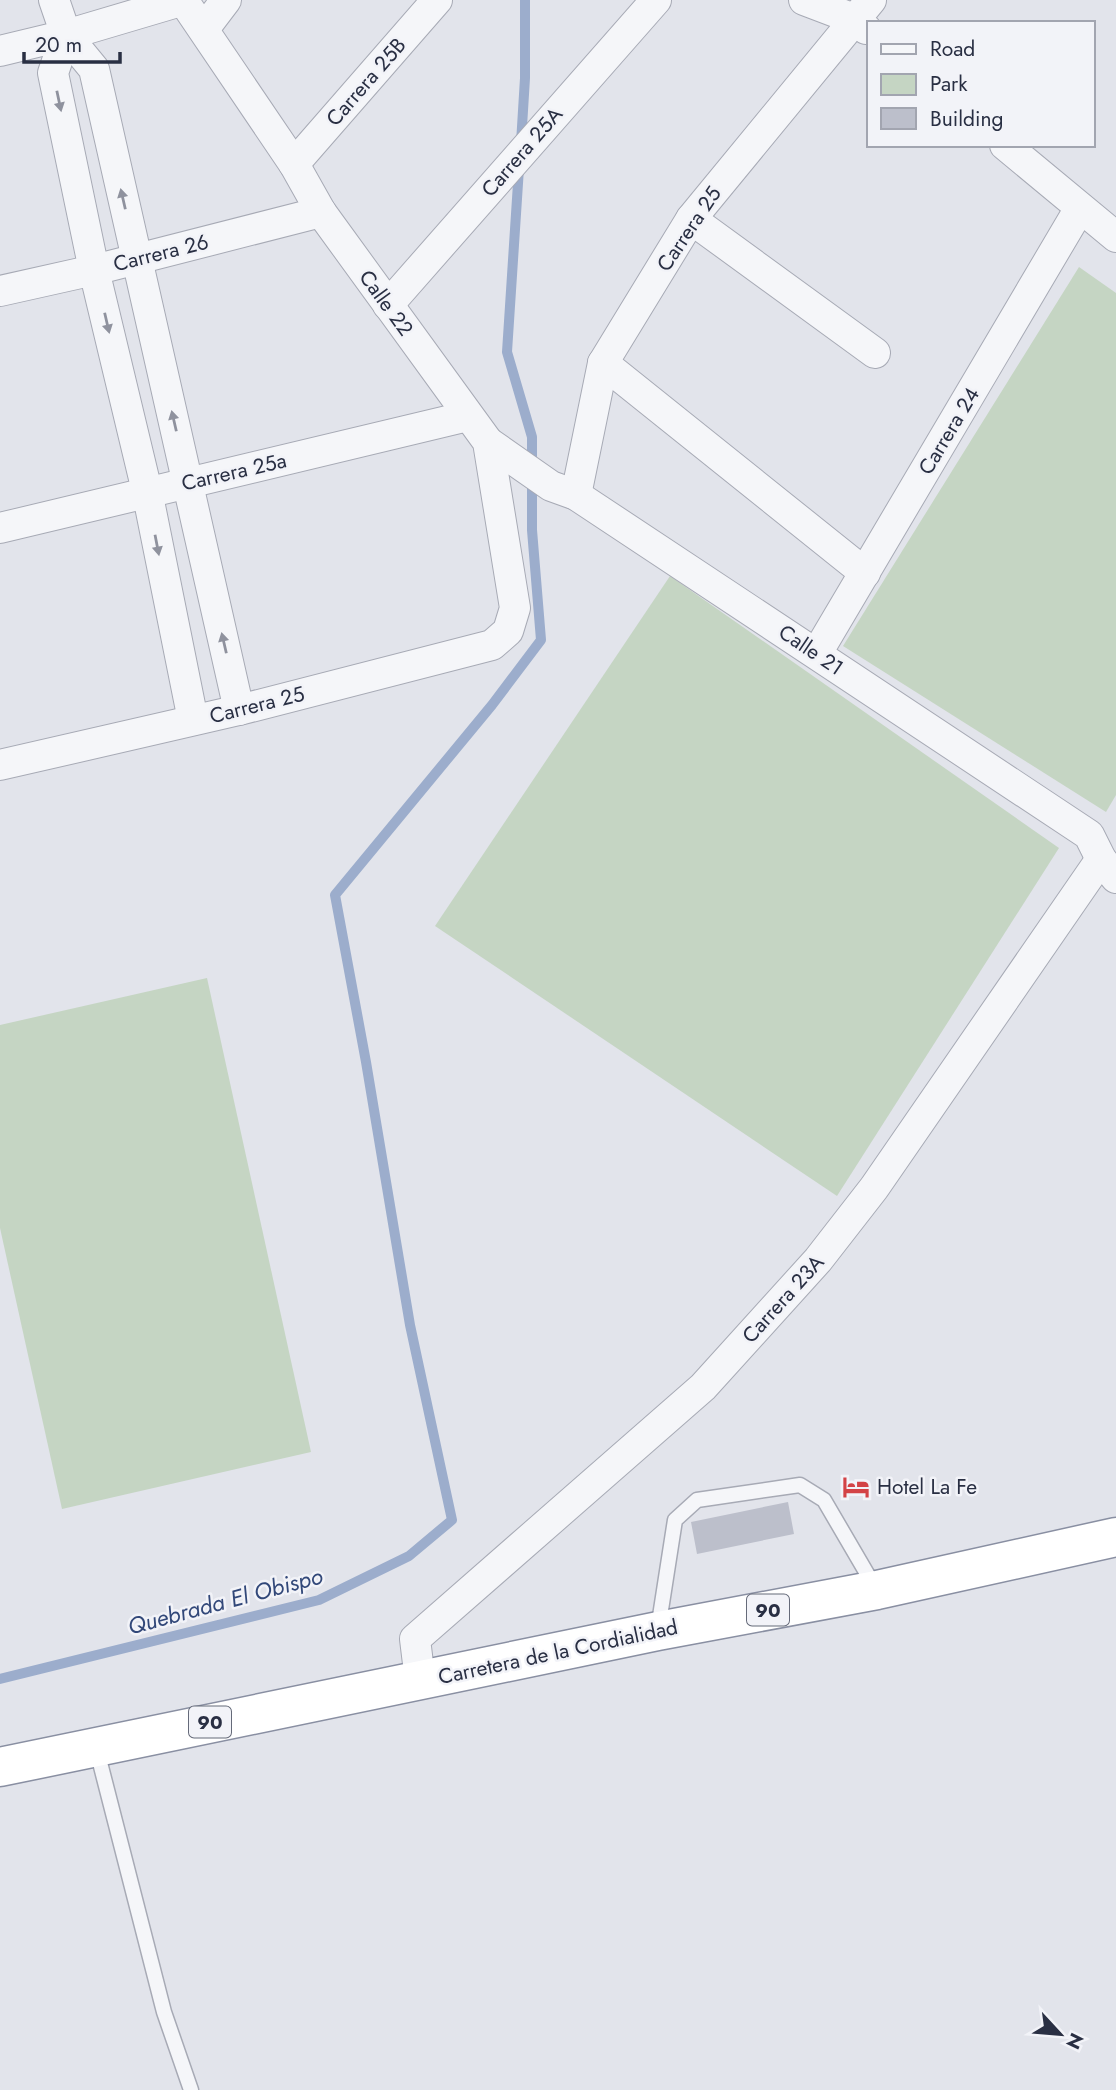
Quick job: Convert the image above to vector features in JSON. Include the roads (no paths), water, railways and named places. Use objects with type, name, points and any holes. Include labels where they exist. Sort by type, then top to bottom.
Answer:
[{"type":"highway","name":"Carretera de la Cordialidad","points":[[0,1767],[658,1631],[877,1590],[1116,1538]]},
{"type":"street","points":[[54,0],[66,35],[94,69],[239,710]]},
{"type":"street","points":[[0,51],[66,35],[184,0]]},
{"type":"street","name":"Calle 22","points":[[184,0],[294,164],[321,212],[488,442],[515,608],[508,631]]},
{"type":"street","points":[[204,29],[226,0]]},
{"type":"street","name":"Carrera 25B","points":[[294,164],[437,0]]},
{"type":"street","name":"Carrera 25A","points":[[388,305],[656,0]]},
{"type":"street","points":[[804,0],[865,17]]},
{"type":"street","name":"Carrera 25","points":[[564,491],[604,363],[691,219],[865,17]]},
{"type":"street","points":[[66,35],[53,73],[94,270],[146,491],[192,720]]},
{"type":"street","points":[[1007,147],[1116,237]]},
{"type":"street","name":"Carrera 24","points":[[817,653],[1080,208]]},
{"type":"street","name":"Carrera 26","points":[[0,291],[321,212]]},
{"type":"street","points":[[691,219],[875,353]]},
{"type":"street","points":[[604,363],[865,573]]},
{"type":"street","name":"Carrera 25a","points":[[0,528],[468,416]]},
{"type":"street","name":"Calle 21","points":[[488,442],[817,653],[1088,835],[1109,869]]},
{"type":"street","name":"Carrera 25","points":[[0,765],[239,710],[492,645],[508,631]]},
{"type":"street","name":"Carrera 23A","points":[[420,1680],[415,1639],[704,1387],[818,1260],[1109,869]]},
{"type":"lane","points":[[658,1631],[675,1520],[697,1500],[800,1485],[824,1500],[877,1590]]},
{"type":"lane","points":[[95,1746],[164,2012],[191,2090]]},
{"type":"waterway","points":[[521,143],[525,78],[525,0]]},
{"type":"waterway","name":"Quebrada El Obispo","points":[[0,1679],[319,1600],[409,1556],[452,1520],[410,1325],[335,895],[492,705],[541,640],[532,530],[532,437],[507,352],[519,168]]},
{"type":"place","name":"Hotel La Fe","points":[[856,1487]]}]
